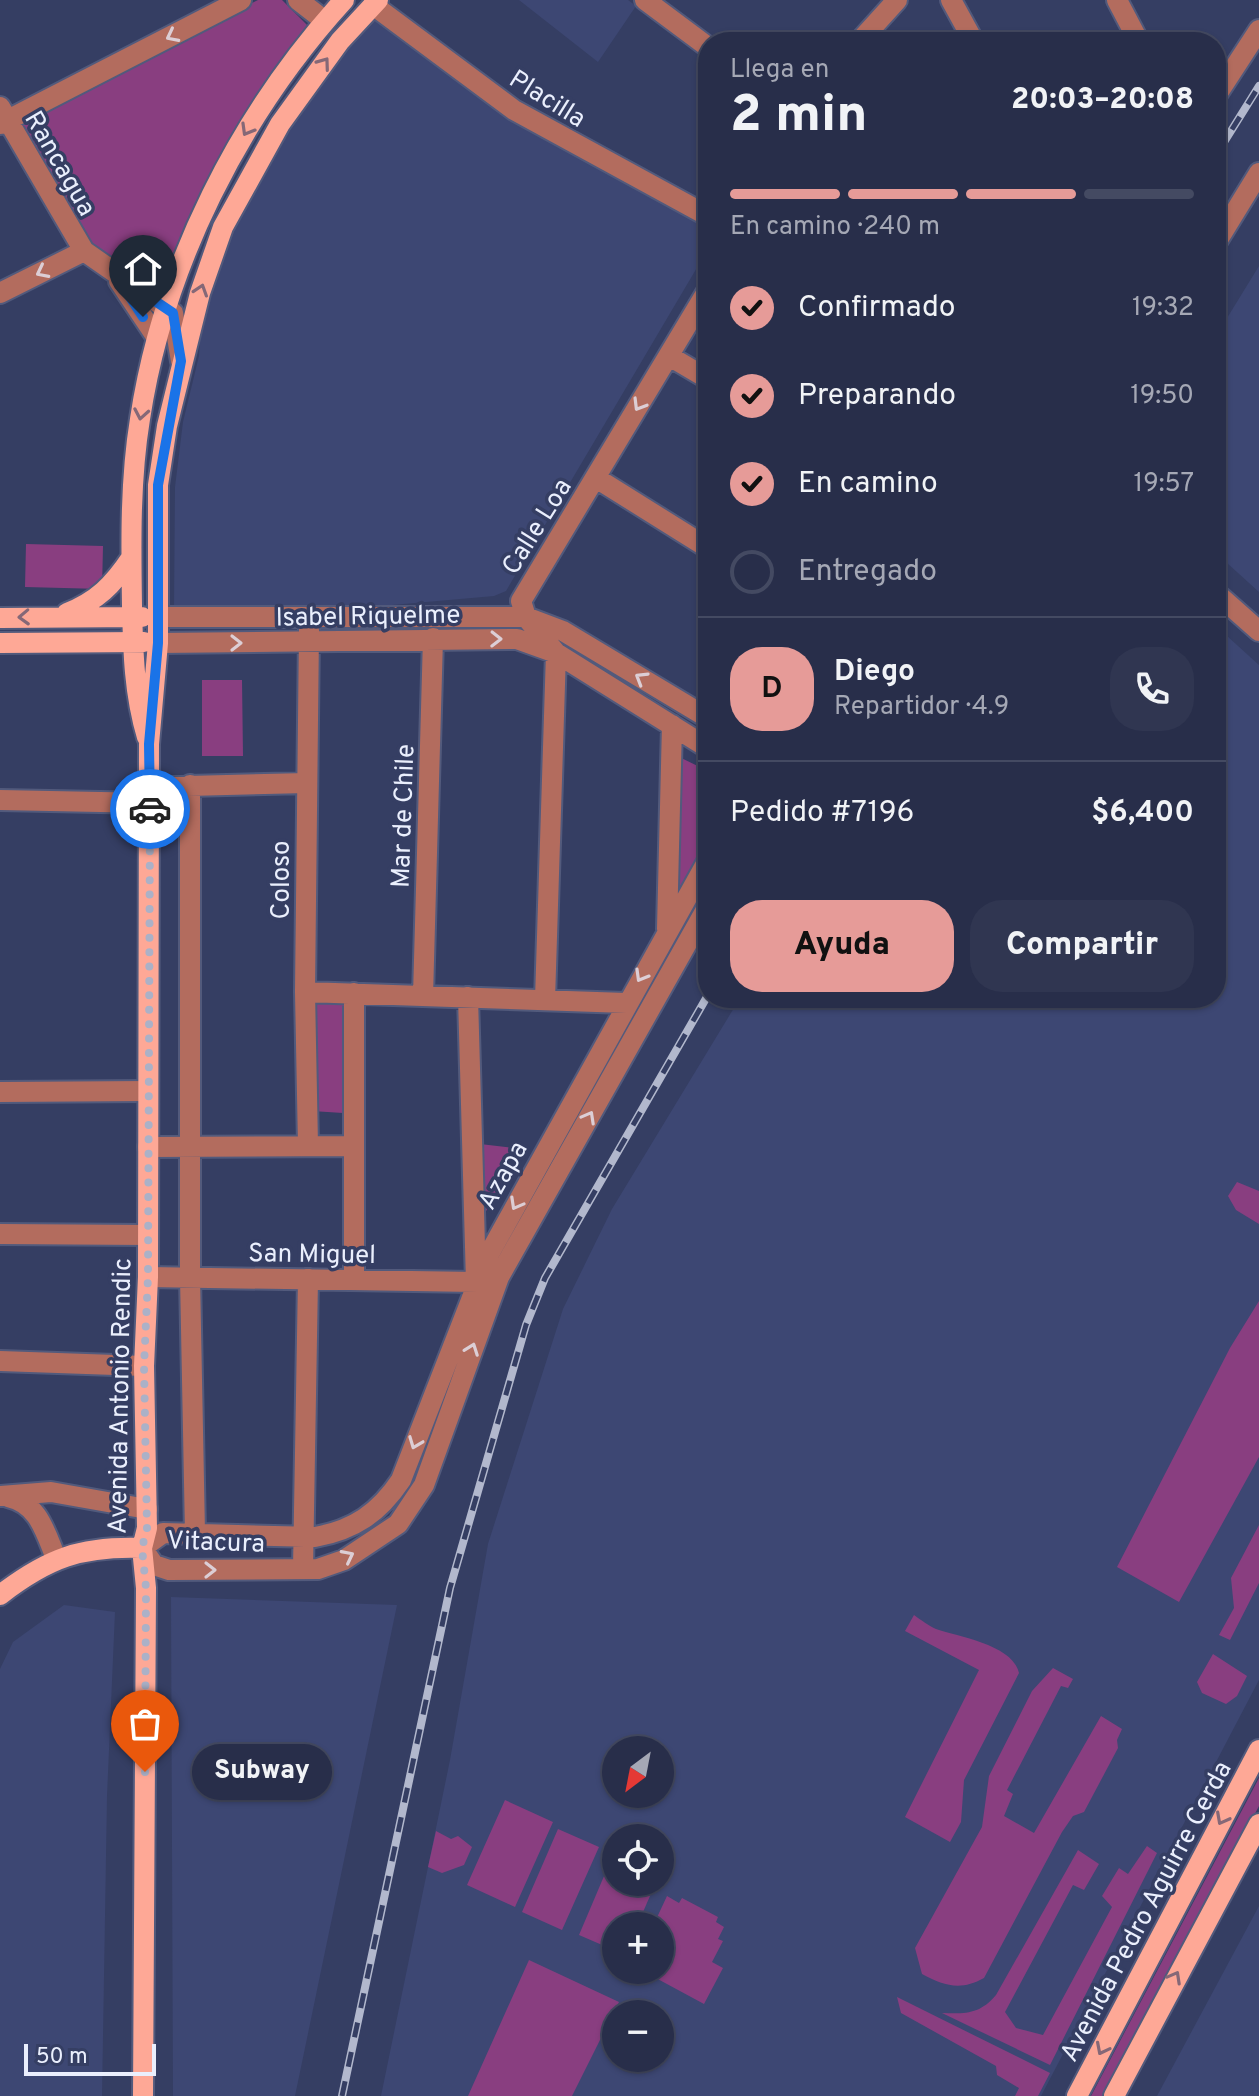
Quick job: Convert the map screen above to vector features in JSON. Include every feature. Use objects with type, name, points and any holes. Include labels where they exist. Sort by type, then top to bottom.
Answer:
[{"type":"main road","name":"Avenida Antonio Rendic","points":[[149,744],[139,710],[131,641],[131,558],[140,418],[157,338],[202,217],[230,161],[259,110],[344,0]]},
{"type":"main road","name":"Avenida Antonio Rendic","points":[[143,2096],[146,1588],[142,1548],[147,1509],[144,1366],[148,1277],[149,744],[158,643],[158,485],[181,361],[223,227],[280,124],[340,41],[375,2]]},
{"type":"main road","points":[[60,616],[88,604],[113,586],[131,558]]},
{"type":"main road","name":"Isabel Riquelme","points":[[0,618],[158,617]]},
{"type":"main road","name":"Isabel Riquelme","points":[[0,643],[158,643]]},
{"type":"main road","points":[[0,1595],[29,1572],[56,1558],[89,1551],[142,1548]]},
{"type":"main road","name":"Avenida Pedro Aguirre Cerda","points":[[1077,2096],[1259,1750]]},
{"type":"main road","points":[[1114,2096],[1150,2023],[1259,1824]]},
{"type":"street","points":[[2,117],[241,0]]},
{"type":"street","points":[[298,0],[325,21]]},
{"type":"street","points":[[645,0],[698,40]]},
{"type":"street","points":[[868,32],[897,0]]},
{"type":"street","points":[[951,0],[969,32]]},
{"type":"street","points":[[1117,0],[1134,32]]},
{"type":"street","name":"Placilla","points":[[375,2],[514,110],[698,211]]},
{"type":"street","points":[[1226,81],[1259,30]]},
{"type":"street","name":"Rancagua","points":[[2,117],[84,251],[167,307]]},
{"type":"street","points":[[1226,227],[1259,173]]},
{"type":"street","points":[[0,293],[84,251]]},
{"type":"street","name":"Rancagua","points":[[115,274],[157,338]]},
{"type":"street","name":"Avenida Antonio Rendic","points":[[167,307],[177,324],[181,361]]},
{"type":"street","name":"Calle Loa","points":[[556,653],[526,617],[521,601],[698,307]]},
{"type":"street","points":[[669,356],[698,373]]},
{"type":"street","points":[[596,478],[698,542]]},
{"type":"street","points":[[1226,602],[1259,631]]},
{"type":"street","name":"Coloso","points":[[308,616],[305,992],[308,1145]]},
{"type":"street","name":"Isabel Riquelme","points":[[158,617],[526,617],[563,631],[698,712]]},
{"type":"street","name":"Mar de Chile","points":[[423,996],[433,638]]},
{"type":"street","name":"Isabel Riquelme","points":[[158,643],[517,639],[556,653],[698,742]]},
{"type":"street","points":[[545,1000],[556,653]]},
{"type":"street","points":[[667,933],[672,725]]},
{"type":"street","points":[[0,800],[150,795],[190,785],[307,783]]},
{"type":"street","points":[[190,785],[189,1147],[195,1533]]},
{"type":"street","name":"Azapa","points":[[364,1521],[384,1505],[401,1480],[476,1282],[626,1003],[698,878]]},
{"type":"street","name":"Azapa","points":[[377,1540],[398,1524],[424,1485],[499,1277],[698,924]]},
{"type":"street","points":[[305,992],[626,1003]]},
{"type":"street","points":[[354,993],[354,1280]]},
{"type":"street","points":[[468,997],[476,1282]]},
{"type":"street","points":[[0,1092],[148,1091]]},
{"type":"street","points":[[148,1147],[354,1146]]},
{"type":"street","points":[[0,1234],[148,1235]]},
{"type":"street","name":"San Miguel","points":[[148,1277],[476,1282]]},
{"type":"street","points":[[303,1569],[308,1279]]},
{"type":"street","points":[[0,1361],[144,1366]]},
{"type":"street","points":[[51,1492],[38,1516],[56,1558]]},
{"type":"street","name":"Vitacura","points":[[0,1496],[51,1492],[147,1509]]},
{"type":"street","name":"Vitacura","points":[[0,1496],[21,1500],[38,1516]]},
{"type":"street","name":"Vitacura","points":[[364,1521],[336,1533],[302,1538],[163,1533],[142,1548],[154,1565],[169,1570],[303,1569],[344,1560],[377,1540]]},
{"type":"shaded area","points":[[258,0],[282,0],[308,26],[253,106],[163,295],[90,246],[17,124]]},
{"type":"shaded area","points":[[519,0],[628,0],[636,6],[598,62]]},
{"type":"shaded area","points":[[374,10],[698,217],[698,266],[506,591],[494,596],[313,612],[174,608],[175,487],[183,422],[199,356],[202,294],[254,173]]},
{"type":"shaded area","points":[[1259,266],[1259,592],[1226,562],[1226,320]]},
{"type":"shaded area","points":[[26,544],[103,546],[102,589],[25,587]]},
{"type":"shaded area","points":[[1226,635],[1259,665],[1259,1680],[1041,2096],[381,2096],[450,1760],[488,1544],[563,1309],[612,1209],[734,1008],[1226,1008]]},
{"type":"shaded area","points":[[202,680],[242,680],[243,756],[202,756]]},
{"type":"shaded area","points":[[673,754],[698,766],[698,864],[675,902]]},
{"type":"shaded area","points":[[347,999],[343,1113],[312,1111],[311,1001]]},
{"type":"shaded area","points":[[480,1144],[524,1149],[483,1216]]},
{"type":"shaded area","points":[[1237,1182],[1259,1191],[1259,1224],[1236,1210],[1228,1196]]},
{"type":"shaded area","points":[[1259,1301],[1259,1457],[1179,1602],[1117,1567],[1230,1348]]},
{"type":"shaded area","points":[[1259,1525],[1259,1583],[1230,1640],[1219,1635],[1234,1608],[1231,1578]]},
{"type":"shaded area","points":[[171,1597],[397,1605],[295,2096],[173,2096]]},
{"type":"shaded area","points":[[64,1605],[115,1612],[107,1796],[102,2096],[0,2096],[0,1669],[13,1642]]},
{"type":"shaded area","points":[[914,1615],[936,1629],[971,1639],[1007,1655],[1019,1673],[964,1780],[961,1822],[950,1842],[905,1817],[979,1670],[905,1631]]},
{"type":"shaded area","points":[[1213,1654],[1247,1676],[1237,1696],[1226,1704],[1202,1693],[1197,1682]]},
{"type":"shaded area","points":[[1053,1668],[1073,1679],[1068,1688],[1061,1686],[1007,1790],[1013,1794],[1004,1816],[1034,1833],[1101,1716],[1122,1729],[1117,1740],[1118,1748],[1084,1812],[1073,1816],[1062,1832],[984,1978],[960,1986],[938,1982],[922,1974],[915,1948],[982,1827],[989,1776],[1032,1691]]},
{"type":"shaded area","points":[[1259,1778],[1259,1806],[1107,2096],[1091,2096]]},
{"type":"shaded area","points":[[505,1800],[553,1822],[515,1907],[467,1885]]},
{"type":"shaded area","points":[[558,1829],[599,1847],[562,1930],[522,1912]]},
{"type":"shaded area","points":[[436,1831],[451,1839],[458,1836],[472,1847],[464,1865],[442,1873],[428,1867]]},
{"type":"shaded area","points":[[1147,1846],[1157,1853],[1050,2065],[942,2013],[972,2012],[996,1995],[1078,1850],[1099,1864],[1084,1890],[1073,1885],[1005,2012],[1016,2028],[1043,2035],[1112,1907],[1102,1896],[1119,1868],[1128,1874]]},
{"type":"shaded area","points":[[602,1881],[602,1896],[650,1896],[643,1912],[602,1912],[602,1945],[579,1935]]},
{"type":"shaded area","points":[[667,1896],[679,1903],[682,1898],[718,1917],[716,1922],[724,1927],[718,1939],[723,1941],[712,1962],[723,1968],[704,2004],[667,1984],[674,1984],[674,1912],[660,1912]]},
{"type":"shaded area","points":[[1259,1906],[1259,2096],[1157,2096]]},
{"type":"shaded area","points":[[529,1960],[615,2000],[602,2000],[602,2036],[572,2096],[468,2096]]},
{"type":"shaded area","points":[[897,1997],[1050,2073],[1038,2096],[1015,2096],[1019,2088],[997,2075],[996,2066],[901,2013]]},
{"type":"railway","points":[[1226,139],[1259,86]]},
{"type":"railway","points":[[342,2096],[450,1588],[526,1325],[545,1278],[701,1008]]},
{"type":"way so far","points":[[145,1772],[146,1588],[142,1548],[147,1528],[144,1366],[148,1277],[150,809]]},
{"type":"place","name":"Subway","points":[[145,1772]]},
{"type":"route","points":[[143,317],[115,274],[173,313],[181,361],[171,399],[158,485],[158,643],[149,744],[150,809]]}]
